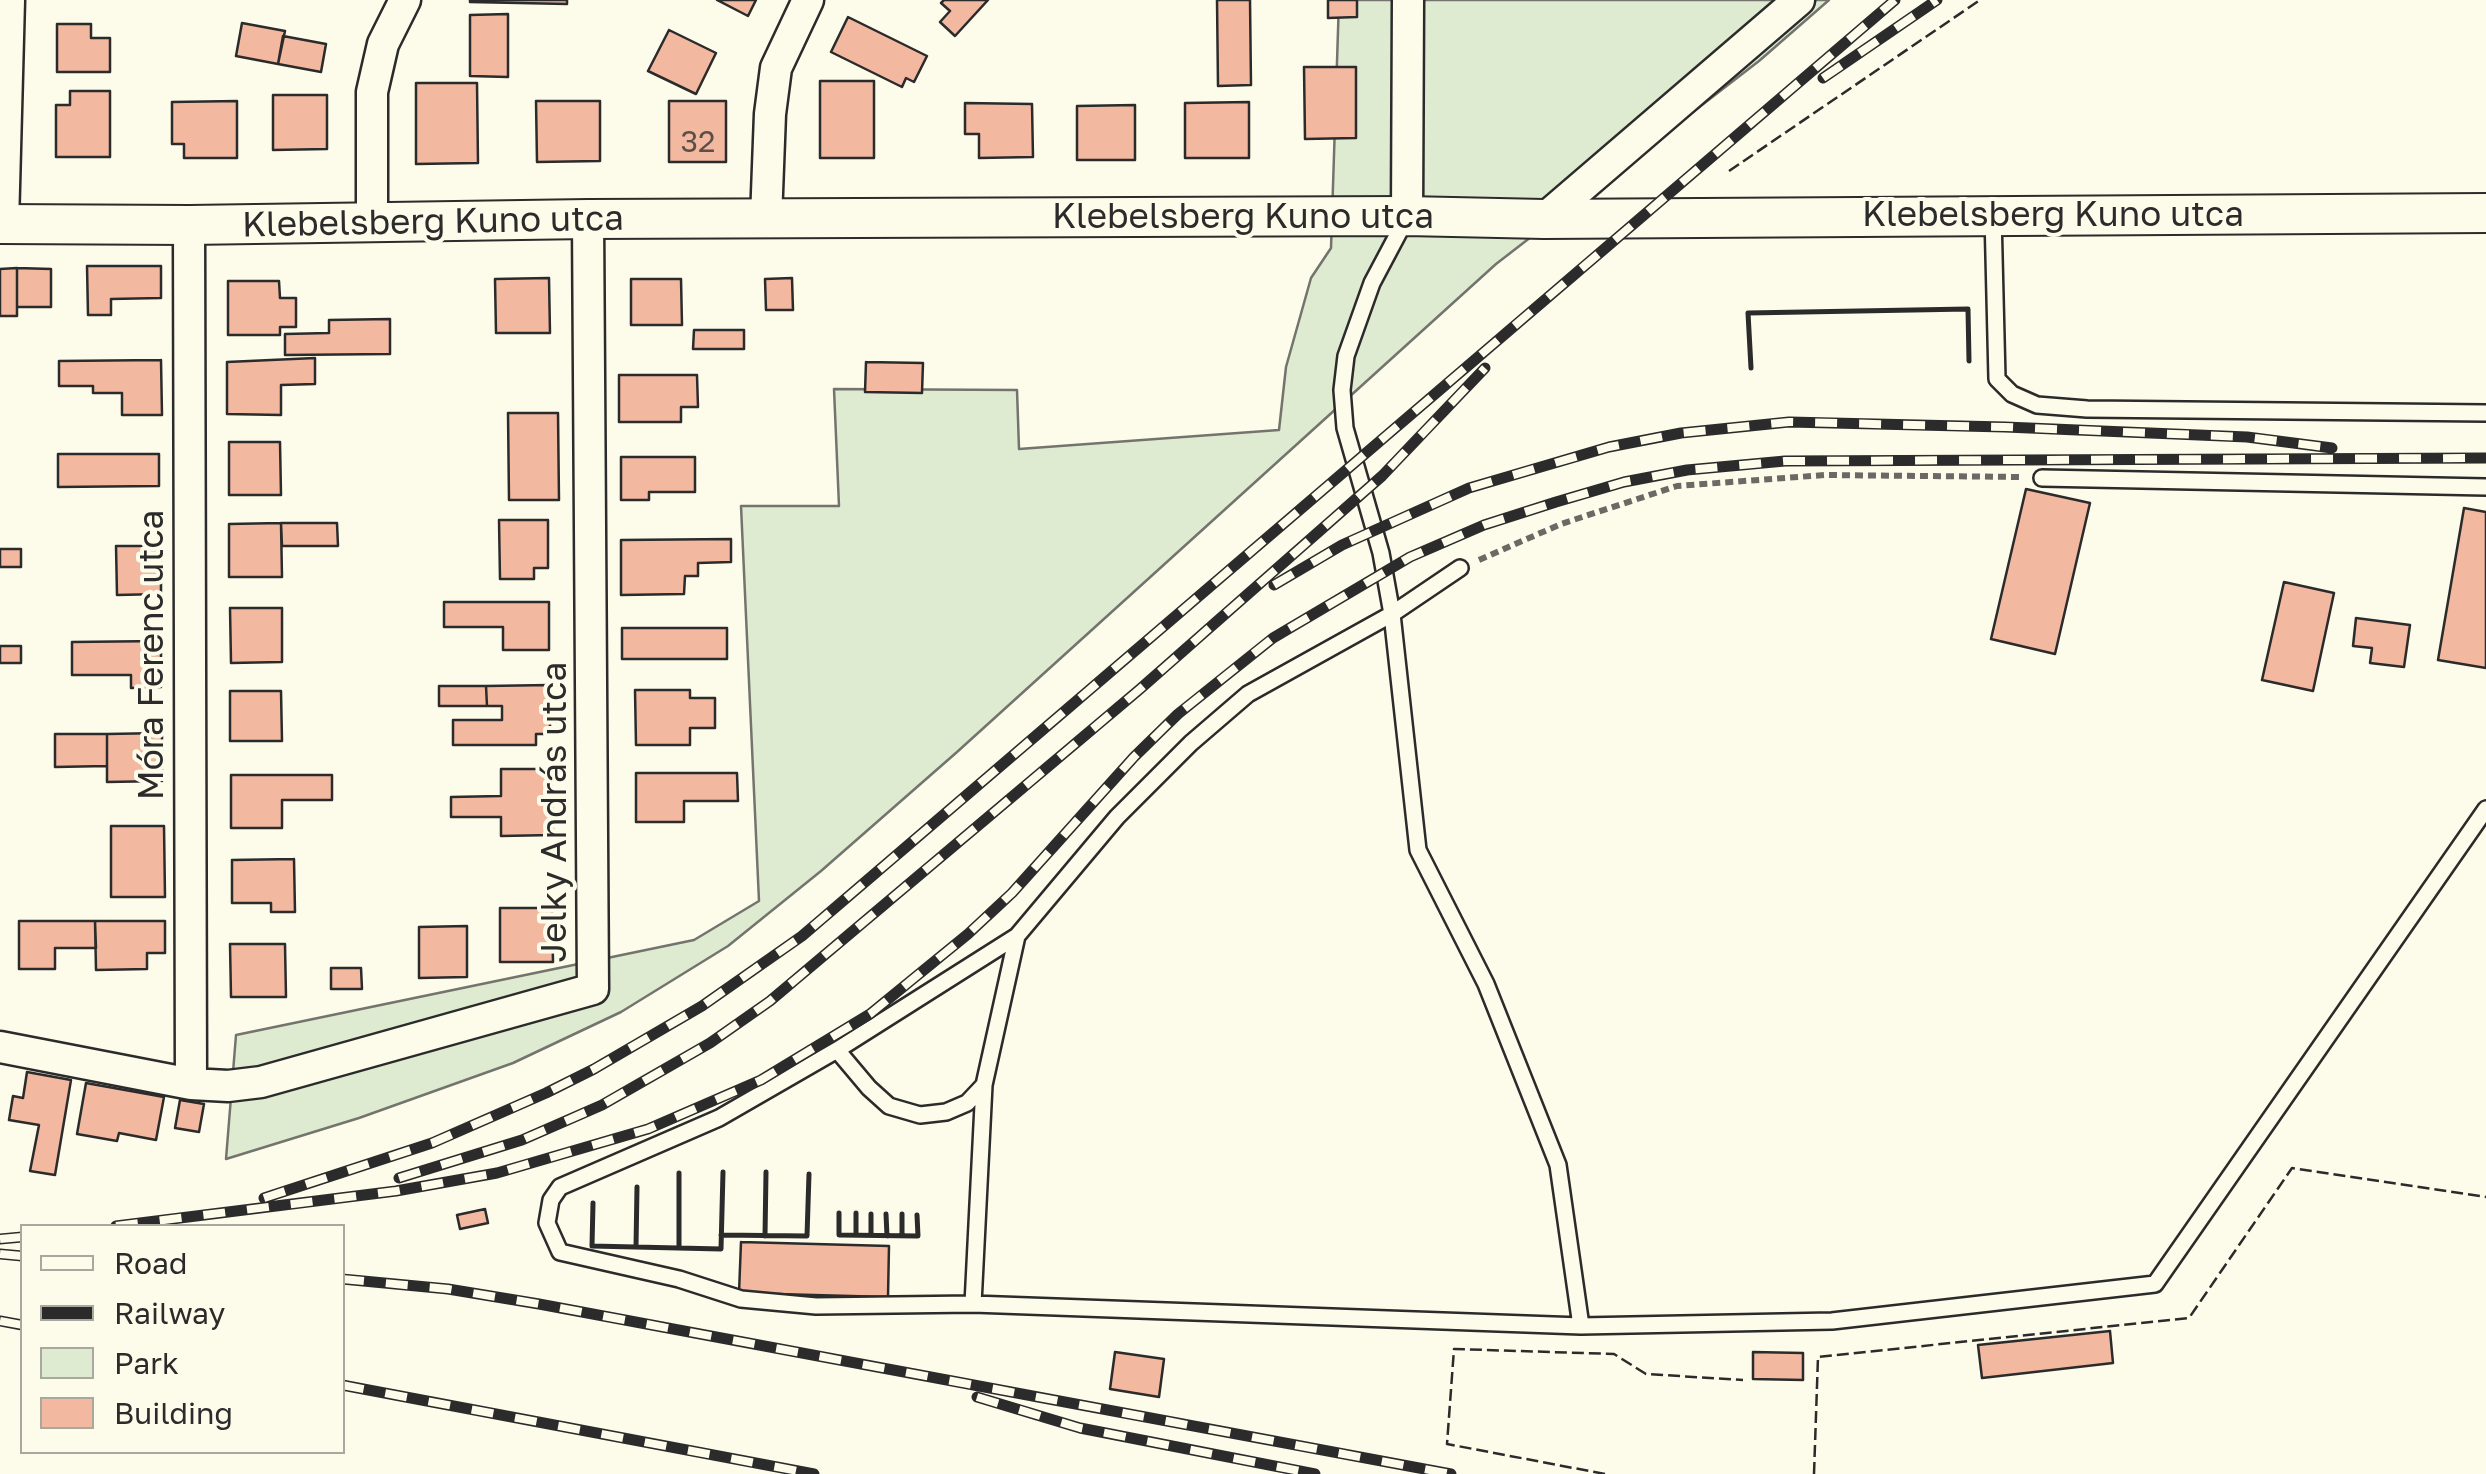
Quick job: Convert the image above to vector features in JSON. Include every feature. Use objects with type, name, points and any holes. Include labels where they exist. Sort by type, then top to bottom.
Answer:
[{"type":"street","points":[[2,224],[10,0]]},
{"type":"street","points":[[372,222],[374,80],[383,44],[405,0]]},
{"type":"street","points":[[766,218],[776,68],[808,0]]},
{"type":"street","points":[[1407,216],[1408,0]]},
{"type":"street","points":[[1544,219],[1800,0]]},
{"type":"street","name":"Klebelsberg Kuno utca","points":[[2,224],[2486,213]]},
{"type":"street","name":"Jelky András utca","points":[[190,1084],[228,1086],[260,1082],[594,989],[588,219]]},
{"type":"street","name":"Móra Ferenc utca","points":[[188,225],[190,1084]]},
{"type":"street","points":[[0,1048],[190,1084]]},
{"type":"lane","points":[[1993,215],[1997,379],[2012,394],[2038,405],[2087,409],[2486,413]]},
{"type":"lane","points":[[1407,216],[1358,318],[1346,356],[1342,390],[1345,428],[1381,552],[1392,614],[1418,850],[1486,984],[1558,1165],[1581,1326]]},
{"type":"lane","points":[[2042,478],[2486,487]]},
{"type":"lane","points":[[1460,568],[1392,614],[1248,694],[1205,730],[1117,817],[1017,936],[837,1050],[719,1118],[560,1187],[551,1200],[547,1222],[560,1252],[679,1278],[741,1299],[816,1306],[973,1304],[1581,1326],[1832,1321],[2155,1284],[2486,809]]},
{"type":"lane","points":[[973,1304],[984,1085],[1017,936]]},
{"type":"lane","points":[[837,1050],[889,1106],[920,1115],[946,1112],[967,1103],[984,1085]]},
{"type":"path","points":[[1460,568],[1561,524],[1677,486],[1825,476],[2042,478]]},
{"type":"green space","points":[[1339,0],[1829,0],[1759,61],[1496,264],[957,752],[728,946],[621,1012],[513,1063],[359,1118],[226,1159],[236,1035],[694,940],[759,901],[741,506],[839,506],[834,389],[1017,390],[1019,449],[1279,430],[1286,367],[1311,278],[1331,248]]},
{"type":"building","points":[[567,0],[567,4],[470,2]]},
{"type":"building","points":[[717,0],[756,0],[748,16]]},
{"type":"building","points":[[988,0],[955,36],[940,22],[950,11],[941,3]]},
{"type":"building","points":[[1217,0],[1250,0],[1251,85],[1218,86]]},
{"type":"building","points":[[1328,0],[1357,0],[1357,17],[1328,18]]},
{"type":"building","points":[[508,14],[508,77],[470,76],[470,15]]},
{"type":"building","points":[[848,17],[927,56],[914,82],[906,78],[902,87],[831,52]]},
{"type":"building","points":[[242,23],[285,31],[278,64],[236,56]]},
{"type":"building","points":[[57,24],[91,24],[91,38],[110,38],[110,72],[57,72]]},
{"type":"building","points":[[669,30],[716,53],[696,94],[648,71]]},
{"type":"building","points":[[283,36],[326,44],[321,72],[278,64]]},
{"type":"building","points":[[1304,67],[1356,67],[1356,138],[1305,139]]},
{"type":"building","points":[[820,81],[874,81],[874,158],[820,158]]},
{"type":"building","points":[[416,83],[477,83],[478,163],[416,164]]},
{"type":"building","points":[[70,91],[110,91],[110,157],[56,157],[56,105],[70,105]]},
{"type":"building","points":[[273,95],[327,95],[327,149],[273,150]]},
{"type":"building","points":[[237,101],[237,158],[184,158],[184,144],[172,144],[172,102]]},
{"type":"building","points":[[536,101],[600,101],[600,161],[537,162]]},
{"type":"building","points":[[669,101],[726,101],[726,162],[669,162]]},
{"type":"building","points":[[1249,102],[1249,158],[1185,158],[1185,103]]},
{"type":"building","points":[[965,103],[1032,104],[1033,157],[979,158],[979,134],[965,134]]},
{"type":"building","points":[[1135,105],[1135,160],[1077,160],[1077,106]]},
{"type":"building","points":[[87,266],[161,266],[161,298],[111,299],[111,315],[88,315]]},
{"type":"building","points":[[17,268],[51,269],[51,307],[17,307]]},
{"type":"building","points":[[17,268],[17,316],[0,316],[0,269]]},
{"type":"building","points":[[549,278],[550,333],[496,333],[495,279]]},
{"type":"building","points":[[792,278],[793,310],[766,310],[765,279]]},
{"type":"building","points":[[631,279],[681,279],[682,325],[631,325]]},
{"type":"building","points":[[228,281],[279,281],[280,298],[296,298],[296,327],[280,327],[280,335],[228,335]]},
{"type":"building","points":[[390,319],[390,354],[285,355],[285,334],[329,333],[329,320]]},
{"type":"building","points":[[694,330],[744,330],[744,349],[693,349]]},
{"type":"building","points":[[315,358],[315,384],[281,385],[281,415],[227,414],[227,362]]},
{"type":"building","points":[[161,360],[162,415],[122,415],[122,393],[93,393],[93,386],[59,386],[59,361]]},
{"type":"building","points":[[866,362],[923,363],[922,393],[865,392]]},
{"type":"building","points":[[619,375],[697,375],[698,407],[681,407],[681,422],[619,422]]},
{"type":"building","points":[[508,413],[558,413],[559,500],[509,500]]},
{"type":"building","points":[[229,442],[280,442],[281,495],[229,495]]},
{"type":"building","points":[[58,454],[159,454],[159,486],[58,487]]},
{"type":"building","points":[[621,457],[695,457],[695,492],[649,492],[649,500],[621,500]]},
{"type":"building","points":[[2026,489],[2090,503],[2055,654],[1991,639]]},
{"type":"building","points":[[2464,508],[2486,512],[2486,668],[2438,660]]},
{"type":"building","points":[[499,520],[548,520],[548,568],[534,568],[534,579],[500,579]]},
{"type":"building","points":[[281,523],[337,523],[338,546],[282,546]]},
{"type":"building","points":[[281,523],[282,577],[229,577],[229,524]]},
{"type":"building","points":[[731,539],[731,562],[698,563],[698,576],[685,576],[684,594],[621,595],[621,540]]},
{"type":"building","points":[[116,546],[161,546],[161,594],[117,595]]},
{"type":"building","points":[[0,549],[21,549],[21,567],[0,567]]},
{"type":"building","points":[[2284,582],[2334,593],[2313,691],[2262,680]]},
{"type":"building","points":[[444,602],[549,602],[549,650],[503,650],[503,627],[444,627]]},
{"type":"building","points":[[230,608],[282,608],[282,662],[231,663]]},
{"type":"building","points":[[2356,618],[2410,625],[2404,667],[2370,663],[2372,648],[2353,646]]},
{"type":"building","points":[[622,628],[727,628],[727,659],[622,659]]},
{"type":"building","points":[[161,641],[161,687],[131,688],[131,675],[72,675],[72,642]]},
{"type":"building","points":[[0,646],[21,646],[21,663],[0,663]]},
{"type":"building","points":[[550,685],[550,734],[536,734],[536,745],[453,745],[453,720],[502,720],[502,706],[487,706],[486,686]]},
{"type":"building","points":[[439,686],[486,686],[487,706],[439,706]]},
{"type":"building","points":[[635,690],[690,690],[690,698],[715,698],[715,728],[690,728],[690,745],[636,745]]},
{"type":"building","points":[[230,691],[281,691],[282,741],[230,741]]},
{"type":"building","points":[[162,733],[162,781],[107,782],[107,734]]},
{"type":"building","points":[[55,734],[107,734],[107,766],[55,767]]},
{"type":"building","points":[[501,769],[552,769],[553,835],[501,836],[501,817],[451,817],[451,797],[501,796]]},
{"type":"building","points":[[636,773],[737,773],[738,801],[684,801],[684,822],[636,822]]},
{"type":"building","points":[[231,775],[332,775],[332,800],[282,800],[282,828],[231,828]]},
{"type":"building","points":[[111,826],[164,826],[165,897],[111,897]]},
{"type":"building","points":[[294,859],[295,912],[271,912],[271,903],[232,903],[232,860]]},
{"type":"building","points":[[500,908],[552,908],[553,962],[500,962]]},
{"type":"building","points":[[19,921],[95,921],[96,948],[55,948],[55,969],[19,969]]},
{"type":"building","points":[[95,921],[165,921],[165,953],[147,953],[147,969],[96,970]]},
{"type":"building","points":[[467,926],[467,977],[419,978],[419,927]]},
{"type":"building","points":[[230,944],[285,944],[286,997],[231,997]]},
{"type":"building","points":[[331,968],[361,968],[362,989],[331,989]]},
{"type":"building","points":[[27,1072],[71,1080],[55,1175],[30,1171],[39,1125],[9,1120],[13,1096],[23,1098]]},
{"type":"building","points":[[86,1083],[164,1097],[156,1140],[119,1133],[117,1141],[77,1134]]},
{"type":"building","points":[[180,1100],[204,1104],[199,1132],[175,1128]]},
{"type":"building","points":[[485,1209],[488,1223],[460,1229],[457,1215]]},
{"type":"building","points":[[741,1242],[889,1246],[888,1297],[739,1293]]},
{"type":"building","points":[[2110,1331],[2113,1363],[1982,1378],[1978,1345]]},
{"type":"building","points":[[1115,1352],[1164,1359],[1159,1397],[1110,1389]]},
{"type":"building","points":[[1753,1352],[1803,1353],[1803,1380],[1753,1379]]},
{"type":"railway","points":[[264,1198],[432,1143],[546,1093],[702,1006],[802,936],[1895,0]]},
{"type":"railway","points":[[1823,78],[1937,0]]},
{"type":"railway","points":[[399,1178],[522,1140],[602,1105],[710,1043],[770,1001],[1140,689],[1382,476],[1485,368]]},
{"type":"railway","points":[[1274,585],[1342,545],[1469,488],[1609,447],[1681,433],[1789,422],[2247,437],[2332,448]]},
{"type":"railway","points":[[132,1224],[396,1191],[497,1173],[648,1129],[761,1080],[870,1014],[968,934],[1012,893],[1134,757],[1178,714],[1273,638],[1410,557],[1484,525],[1624,482],[1687,470],[1785,461],[2486,458]]},
{"type":"railway","points":[[0,1239],[20,1237]]},
{"type":"railway","points":[[0,1254],[20,1256]]},
{"type":"railway","points":[[345,1279],[448,1289],[539,1304],[1451,1474]]},
{"type":"railway","points":[[0,1321],[20,1325]]},
{"type":"railway","points":[[345,1386],[814,1474]]},
{"type":"railway","points":[[977,1397],[1080,1428],[1315,1474]]},
{"type":"fence","points":[[1729,171],[1980,0]]},
{"type":"fence","points":[[1814,1474],[1818,1357],[2189,1318],[2292,1168],[2486,1197]]},
{"type":"fence","points":[[1605,1474],[1447,1444],[1454,1349],[1614,1354],[1646,1374],[1743,1380]]},
{"type":"wall","points":[[1751,368],[1748,313],[1968,309],[1969,361]]},
{"type":"wall","points":[[593,1203],[592,1246],[721,1249],[723,1172]]},
{"type":"wall","points":[[765,1236],[766,1172]]},
{"type":"wall","points":[[679,1173],[679,1248]]},
{"type":"wall","points":[[721,1235],[807,1236],[809,1174]]},
{"type":"wall","points":[[636,1247],[637,1187]]},
{"type":"wall","points":[[839,1213],[839,1235],[918,1236],[917,1215]]},
{"type":"wall","points":[[856,1213],[856,1235]]},
{"type":"wall","points":[[871,1214],[871,1235]]},
{"type":"wall","points":[[886,1214],[887,1236]]},
{"type":"wall","points":[[902,1214],[902,1236]]}]
